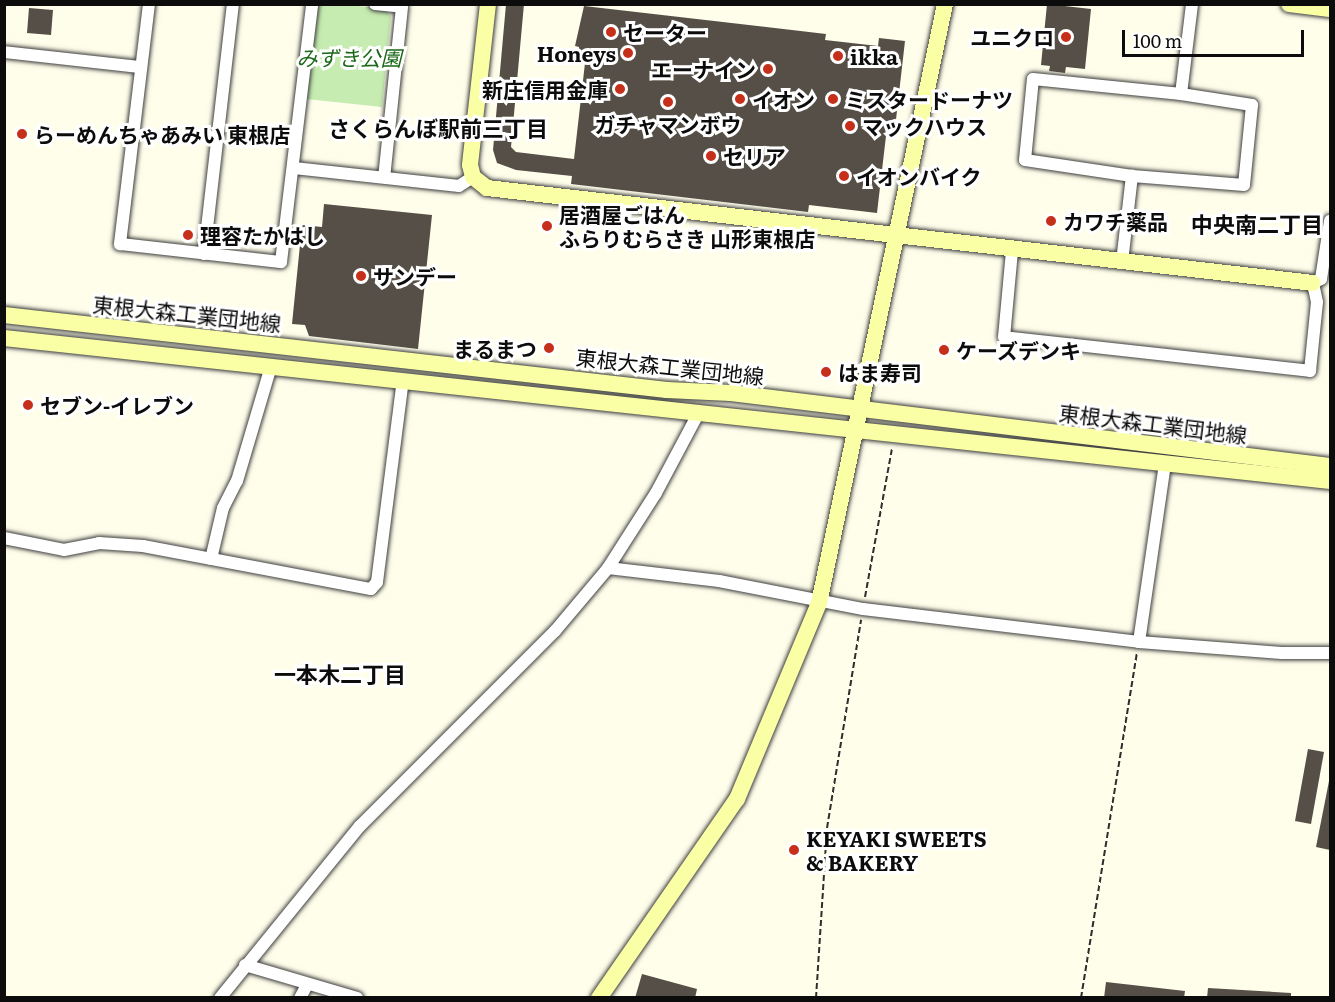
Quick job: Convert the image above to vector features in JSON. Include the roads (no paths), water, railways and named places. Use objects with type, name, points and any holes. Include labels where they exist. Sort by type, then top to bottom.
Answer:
[{"type":"main road","points":[[488,4],[470,165],[473,177],[487,188],[1012,251],[1313,283]]},
{"type":"main road","points":[[599,998],[737,799],[819,603],[945,4]]},
{"type":"main road","points":[[1289,4],[1330,9]]},
{"type":"main road","name":"東根大森工業団地線","points":[[4,315],[655,388],[730,393],[858,411],[1330,466]]},
{"type":"main road","name":"東根大森工業団地線","points":[[4,338],[1330,482]]},
{"type":"street","points":[[149,4],[120,244],[281,262],[312,4]]},
{"type":"street","points":[[204,254],[233,4]]},
{"type":"street","points":[[375,4],[402,7],[384,177]]},
{"type":"street","points":[[1181,94],[1192,4]]},
{"type":"street","points":[[4,52],[140,67]]},
{"type":"street","points":[[1033,79],[1181,94],[1252,105],[1244,185],[1132,176],[1025,160],[1033,79]]},
{"type":"street","points":[[294,168],[459,186],[473,177]]},
{"type":"street","points":[[1122,262],[1132,176]]},
{"type":"street","points":[[1012,251],[1004,337],[1310,370],[1317,302],[1313,283],[1321,279],[1330,221]]},
{"type":"street","points":[[211,559],[223,508],[240,472],[271,366]]},
{"type":"street","points":[[4,538],[64,550],[110,543],[371,589],[377,582],[403,380]]},
{"type":"street","points":[[220,998],[360,826],[555,631],[608,568],[656,493],[699,412]]},
{"type":"street","points":[[1139,642],[1165,463]]},
{"type":"street","points":[[608,568],[719,581],[819,603],[1139,642],[1282,653],[1330,653]]},
{"type":"street","points":[[245,965],[357,998]]},
{"type":"street","points":[[300,998],[307,985]]},
{"type":"place","name":"セーター","points":[[611,32]]},
{"type":"place","name":"ユニクロ","points":[[1066,37]]},
{"type":"place","name":"Honeys","points":[[628,53]]},
{"type":"place","name":"ikka","points":[[838,56]]},
{"type":"place","name":"エーナイン","points":[[768,69]]},
{"type":"place","name":"新庄信用金庫","points":[[620,89]]},
{"type":"place","name":"イオン","points":[[740,99]]},
{"type":"place","name":"ミスタードーナツ","points":[[833,99]]},
{"type":"place","name":"ガチャマンボウ","points":[[668,102]]},
{"type":"place","name":"マックハウス","points":[[850,126]]},
{"type":"place","name":"らーめんちゃあみい 東根店","points":[[22,134]]},
{"type":"place","name":"セリア","points":[[711,156]]},
{"type":"place","name":"イオンバイク","points":[[844,176]]},
{"type":"place","name":"カワチ薬品","points":[[1051,221]]},
{"type":"place","name":"居酒屋ごはん ふらりむらさき 山形東根店","points":[[547,226]]},
{"type":"place","name":"理容たかはし","points":[[188,235]]},
{"type":"place","name":"サンデー","points":[[361,276]]},
{"type":"place","name":"まるまつ","points":[[549,348]]},
{"type":"place","name":"ケーズデンキ","points":[[944,350]]},
{"type":"place","name":"はま寿司","points":[[826,372]]},
{"type":"place","name":"セブン-イレブン","points":[[28,405]]},
{"type":"place","name":"KEYAKI SWEETS & BAKERY","points":[[794,850]]},
{"type":"district","name":"さくらんぼ駅前三丁目","points":[[438,128]]},
{"type":"district","name":"中央南二丁目","points":[[1257,224]]},
{"type":"district","name":"一本木二丁目","points":[[340,674]]},
{"type":"park label","name":"みずき公園","points":[[349,57]]}]
